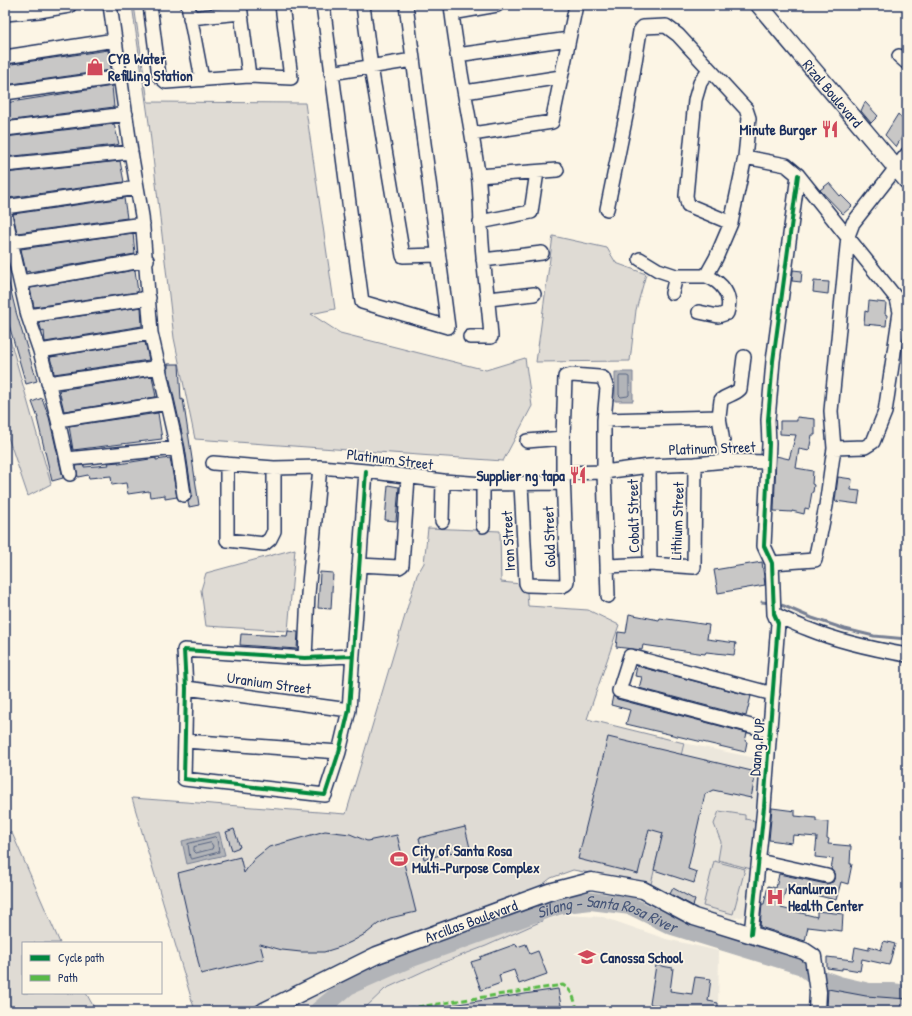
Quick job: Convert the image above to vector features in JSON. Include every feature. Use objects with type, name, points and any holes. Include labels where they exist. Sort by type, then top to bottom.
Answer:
[{"type":"main road","name":"Rizal Boulevard","points":[[759,5],[907,181]]},
{"type":"main road","name":"Arcillas Boulevard","points":[[264,1011],[377,955],[549,892],[591,881],[643,890],[694,917],[804,951],[813,957],[818,992],[817,1011]]},
{"type":"street","points":[[5,14],[39,8],[72,5]]},
{"type":"street","points":[[110,5],[143,224],[150,298],[151,333],[177,448],[184,495]]},
{"type":"street","points":[[150,5],[159,76],[166,82],[249,76],[291,78],[282,5]]},
{"type":"street","points":[[322,5],[362,302],[448,327],[406,5]]},
{"type":"street","points":[[363,5],[371,67],[403,256],[438,255]]},
{"type":"street","points":[[470,337],[491,337],[489,299],[483,260],[478,176],[465,92],[457,55],[452,9],[497,5]]},
{"type":"street","points":[[472,134],[552,122],[576,5]]},
{"type":"street","points":[[202,79],[189,11],[241,9],[249,76]]},
{"type":"street","points":[[607,209],[627,111],[640,31],[643,27],[668,27],[678,35],[746,109],[749,118],[745,157],[731,223],[716,258],[706,276]]},
{"type":"street","points":[[457,55],[569,39]]},
{"type":"street","points":[[5,57],[115,40]]},
{"type":"street","points":[[331,73],[413,60]]},
{"type":"street","points":[[709,69],[700,83],[695,100],[686,196],[688,205],[731,223]]},
{"type":"street","points":[[5,93],[121,77]]},
{"type":"street","points":[[465,92],[561,77]]},
{"type":"street","points":[[5,129],[126,114]]},
{"type":"street","points":[[5,165],[131,152]]},
{"type":"street","points":[[772,563],[815,560],[826,506],[834,448],[831,411],[848,236],[853,223],[907,154]]},
{"type":"street","points":[[745,157],[786,165],[798,175],[897,299],[900,312],[886,412],[873,442],[865,447],[834,448]]},
{"type":"street","points":[[478,176],[557,170]]},
{"type":"street","points":[[480,222],[531,212],[537,172]]},
{"type":"street","name":"Daang PUP","points":[[751,934],[770,732],[778,623],[774,612],[772,563],[764,546],[769,444],[768,420],[773,361],[798,175]]},
{"type":"street","points":[[5,207],[137,188]]},
{"type":"street","points":[[5,215],[28,316],[40,351],[70,474]]},
{"type":"street","points":[[11,242],[143,224]]},
{"type":"street","points":[[483,260],[542,253]]},
{"type":"street","points":[[640,259],[658,270],[676,276],[706,276],[714,279],[723,287],[729,298],[730,306],[728,313],[718,316],[699,312]]},
{"type":"street","points":[[20,282],[147,260]]},
{"type":"street","points":[[672,292],[676,276]]},
{"type":"street","points":[[489,299],[534,294]]},
{"type":"street","points":[[28,316],[150,298]]},
{"type":"street","points":[[40,351],[151,333]]},
{"type":"street","points":[[726,461],[719,416],[721,400],[725,396],[736,393],[740,389],[744,357]]},
{"type":"street","points":[[48,383],[160,368]]},
{"type":"street","name":"Gold Street","points":[[562,586],[566,584],[567,580],[563,478],[565,378],[568,376],[603,378],[607,388],[604,420]]},
{"type":"street","points":[[58,420],[167,403]]},
{"type":"street","points":[[608,596],[604,420],[719,416]]},
{"type":"street","points":[[527,441],[563,438]]},
{"type":"street","points":[[67,459],[177,448]]},
{"type":"street","name":"Platinum Street","points":[[213,463],[274,468],[320,467],[366,471],[443,481],[483,484],[521,484],[649,466],[726,461],[767,462]]},
{"type":"street","points":[[227,464],[227,540],[264,544],[270,539],[274,531],[274,468]]},
{"type":"street","name":"Lithium Street","points":[[608,566],[650,564],[694,567],[694,464]]},
{"type":"street","name":"Cobalt Street","points":[[649,466],[650,564]]},
{"type":"street","points":[[305,658],[308,594],[320,467]]},
{"type":"street","points":[[352,656],[305,658],[184,650],[186,688],[184,779],[325,795],[339,752],[349,710],[366,471]]},
{"type":"street","points":[[359,565],[399,567],[402,565],[408,477]]},
{"type":"street","points":[[442,521],[443,481]]},
{"type":"street","points":[[483,484],[483,526]]},
{"type":"street","name":"Iron Street","points":[[521,484],[526,584],[562,586]]},
{"type":"street","points":[[774,612],[807,629],[840,640],[907,655]]},
{"type":"street","points":[[770,732],[619,691],[630,656],[773,694]]},
{"type":"street","name":"Uranium Street","points":[[186,688],[349,710]]},
{"type":"street","points":[[185,741],[339,752]]},
{"type":"street","points":[[758,861],[827,876]]},
{"type":"shaded area","points":[[132,5],[134,5],[148,102],[305,103],[335,309],[311,314],[340,333],[486,370],[525,358],[532,406],[503,461],[195,439],[174,338],[149,123]]},
{"type":"shaded area","points":[[553,236],[607,248],[616,263],[646,274],[636,310],[630,361],[536,362]]},
{"type":"shaded area","points":[[5,322],[51,484],[28,496],[5,428]]},
{"type":"shaded area","points":[[428,528],[500,531],[501,582],[521,584],[527,592],[528,606],[588,610],[619,625],[587,719],[684,743],[651,884],[573,870],[551,878],[534,891],[384,946],[244,1011],[195,1011],[132,798],[346,814],[417,575],[424,563]]},
{"type":"shaded area","points":[[295,549],[288,631],[206,626],[201,590],[206,573]]},
{"type":"shaded area","points":[[684,743],[760,759],[747,916],[729,919],[702,912],[691,908],[651,884]]},
{"type":"shaded area","points":[[719,811],[745,815],[745,819],[755,821],[751,869],[718,860],[721,842],[714,824]]},
{"type":"shaded area","points":[[5,832],[12,833],[60,942],[22,942],[22,994],[87,994],[96,1011],[5,1011]]},
{"type":"shaded area","points":[[714,861],[745,869],[733,914],[703,906]]},
{"type":"shaded area","points":[[530,904],[535,908],[542,921],[486,946],[439,964],[385,989],[363,1011],[279,1011],[343,977]]},
{"type":"shaded area","name":"Canossa School","points":[[563,915],[603,917],[666,939],[719,951],[718,1011],[363,1011],[385,989],[439,964],[486,946],[542,921]]},
{"type":"water","points":[[615,372],[633,372],[633,401],[615,401]]},
{"type":"water","points":[[219,832],[225,855],[187,864],[182,841]]},
{"type":"building","points":[[108,50],[111,70],[5,85],[5,65]]},
{"type":"building","points":[[112,86],[114,107],[5,121],[5,103]]},
{"type":"building","points":[[865,102],[878,116],[871,123],[861,111]]},
{"type":"building","points":[[898,114],[907,124],[907,128],[896,147],[885,135]]},
{"type":"building","points":[[114,124],[119,144],[116,145],[5,157],[5,137]]},
{"type":"building","points":[[120,161],[124,182],[8,198],[5,186],[5,173]]},
{"type":"building","points":[[829,183],[840,196],[841,195],[852,206],[843,214],[820,190]]},
{"type":"building","points":[[124,198],[127,218],[17,233],[13,214]]},
{"type":"building","points":[[133,233],[135,254],[26,272],[21,249]]},
{"type":"building","points":[[135,270],[138,292],[34,307],[30,288]]},
{"type":"building","points":[[793,270],[802,271],[801,282],[792,281]]},
{"type":"building","points":[[8,279],[16,312],[37,381],[26,384],[5,311],[5,280]]},
{"type":"building","points":[[814,281],[829,282],[828,294],[813,292]]},
{"type":"building","points":[[869,301],[886,303],[886,326],[864,324],[865,311],[868,312]]},
{"type":"building","points":[[141,307],[142,326],[45,342],[44,331],[42,332],[39,322]]},
{"type":"building","points":[[145,342],[149,360],[54,374],[50,357]]},
{"type":"building","points":[[168,364],[179,364],[181,400],[183,399],[199,505],[189,507],[188,502],[192,494],[185,447],[168,371]]},
{"type":"building","points":[[152,376],[156,397],[64,411],[59,390]]},
{"type":"building","points":[[42,398],[49,417],[63,478],[52,481],[38,418],[32,402]]},
{"type":"building","points":[[158,413],[162,439],[73,450],[69,426]]},
{"type":"building","points":[[797,417],[815,419],[815,435],[812,435],[809,451],[799,449],[796,468],[813,471],[813,492],[809,509],[805,508],[804,514],[792,511],[774,511],[776,456],[789,459],[796,435],[780,434],[780,421],[797,421]]},
{"type":"building","points":[[156,458],[156,460],[170,458],[177,497],[165,499],[165,495],[150,497],[149,491],[128,494],[126,483],[112,485],[111,476],[89,478],[88,475],[78,477],[76,466],[84,465],[84,467],[109,465],[108,463],[119,462],[119,464]]},
{"type":"building","points":[[838,477],[852,479],[851,490],[860,491],[858,504],[835,501]]},
{"type":"building","points":[[388,485],[399,487],[396,521],[385,520]]},
{"type":"building","points":[[762,562],[765,585],[718,593],[714,570]]},
{"type":"building","points":[[320,572],[333,573],[331,609],[318,608]]},
{"type":"building","points":[[629,614],[659,620],[660,618],[709,625],[707,639],[736,643],[734,655],[706,652],[705,654],[643,645],[642,650],[616,647],[618,632],[626,633]]},
{"type":"building","points":[[288,631],[298,632],[297,649],[240,645],[241,634],[287,636]]},
{"type":"building","points":[[637,666],[751,696],[746,716],[639,688],[642,677],[635,676]]},
{"type":"building","points":[[613,696],[617,699],[747,733],[745,752],[626,724],[630,710],[611,705]]},
{"type":"building","points":[[608,737],[756,772],[751,798],[713,790],[705,794],[688,869],[697,872],[694,883],[654,870],[663,833],[649,829],[638,874],[578,859]]},
{"type":"building","points":[[772,808],[795,811],[795,816],[816,818],[816,821],[828,822],[828,844],[851,846],[850,864],[852,864],[848,884],[841,882],[836,900],[786,888],[781,908],[817,917],[817,911],[843,914],[842,931],[808,927],[805,941],[760,927],[762,904],[764,904],[768,886],[776,888],[779,874],[826,884],[833,882],[835,877],[831,869],[833,859],[815,857],[817,837],[793,835],[792,843],[769,840]]},
{"type":"building","points":[[465,827],[470,848],[424,859],[419,838]]},
{"type":"building","points":[[234,829],[240,847],[232,850],[226,832]]},
{"type":"building","points":[[325,831],[350,834],[367,841],[397,835],[416,912],[390,918],[351,942],[324,952],[282,950],[260,944],[264,959],[201,974],[178,873],[240,857],[244,873],[254,859],[269,847]]},
{"type":"building","points":[[673,888],[695,900],[693,906],[670,894]]},
{"type":"building","points":[[884,941],[895,944],[889,965],[862,959],[860,971],[842,968],[842,970],[827,968],[827,957],[853,960],[855,947],[869,950],[869,946],[881,950]]},
{"type":"building","points":[[516,944],[517,947],[526,944],[530,954],[538,951],[547,974],[519,984],[514,970],[499,975],[501,983],[481,990],[471,962],[481,959],[480,957]]},
{"type":"building","points":[[656,965],[673,968],[670,991],[692,994],[695,977],[711,979],[708,1001],[718,1003],[718,1011],[688,1011],[650,1004]]},
{"type":"building","points":[[558,989],[562,1011],[446,1011],[445,1006]]},
{"type":"building","points":[[828,989],[866,996],[907,999],[907,1011],[827,1010]]},
{"type":"waterway","points":[[762,602],[770,603]]},
{"type":"waterway","points":[[778,604],[812,618],[845,629],[874,636],[907,639]]},
{"type":"waterway","name":"Silang - Santa Rosa River","points":[[318,1011],[348,986],[409,959],[530,915],[565,904],[591,901],[631,906],[672,926],[802,966],[816,977],[839,985],[869,992],[892,992],[907,994]]},
{"type":"marked path","points":[[391,1011],[563,985],[572,994],[578,1011]]},
{"type":"cycle path","points":[[751,934],[764,807],[778,623],[774,614],[772,563],[764,546],[769,444],[768,420],[773,361],[798,175]]},
{"type":"cycle path","points":[[352,656],[305,658],[184,650],[186,688],[184,779],[325,795],[339,752],[349,710],[366,471]]},
{"type":"place","name":"CYB Water Refilling Station","points":[[95,67]]},
{"type":"place","name":"Minute Burger","points":[[830,129]]},
{"type":"place","name":"Supplier ng tapa","points":[[578,475]]},
{"type":"place","name":"City of Santa Rosa Multi-Purpose Complex","points":[[399,859]]},
{"type":"place","name":"Kanluran Health Center","points":[[775,897]]},
{"type":"place","name":"Canossa School","points":[[587,957]]}]
